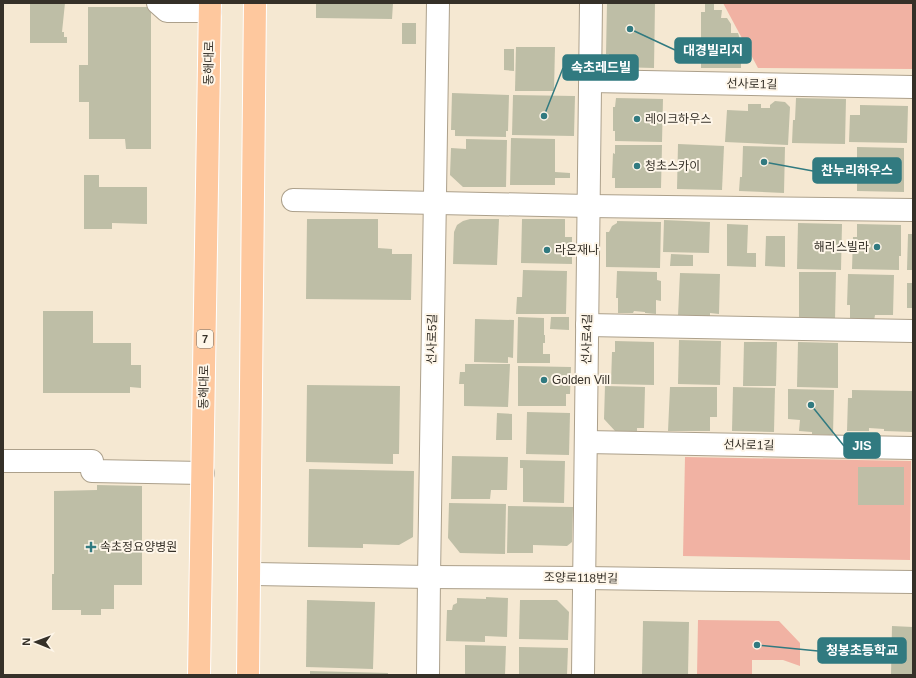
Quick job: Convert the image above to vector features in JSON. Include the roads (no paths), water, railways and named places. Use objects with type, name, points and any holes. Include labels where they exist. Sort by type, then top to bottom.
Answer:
[{"type":"main road","points":[[248,675],[255,3]]},
{"type":"main road","name":"동해대로","points":[[199,675],[210,7]]},
{"type":"street","name":"선사로5길","points":[[428,675],[438,3]]},
{"type":"street","name":"선사로4길","points":[[583,675],[591,3]]},
{"type":"street","points":[[158,10],[210,7]]},
{"type":"street","name":"선사로1길","points":[[590,81],[913,87]]},
{"type":"street","points":[[293,200],[589,206],[913,210]]},
{"type":"street","points":[[588,325],[913,331]]},
{"type":"street","name":"선사로1길","points":[[586,442],[913,448]]},
{"type":"street","points":[[3,461],[92,461],[92,471],[203,473]]},
{"type":"street","name":"조양로118번길","points":[[250,574],[913,582]]},
{"type":"place","name":"대경빌리지","points":[[630,29]]},
{"type":"place","name":"속초레드빌","points":[[544,116]]},
{"type":"place","name":"레이크하우스","points":[[637,119]]},
{"type":"place","name":"찬누리하우스","points":[[764,162]]},
{"type":"place","name":"청초스카이","points":[[637,166]]},
{"type":"place","name":"해리스빌라","points":[[877,247]]},
{"type":"place","name":"라온재나","points":[[547,250]]},
{"type":"place","name":"Golden Vill","points":[[544,380]]},
{"type":"place","name":"JIS","points":[[811,405]]},
{"type":"place","name":"속초정요양병원","points":[[91,547]]},
{"type":"place","name":"청봉초등학교","points":[[757,645]]}]
